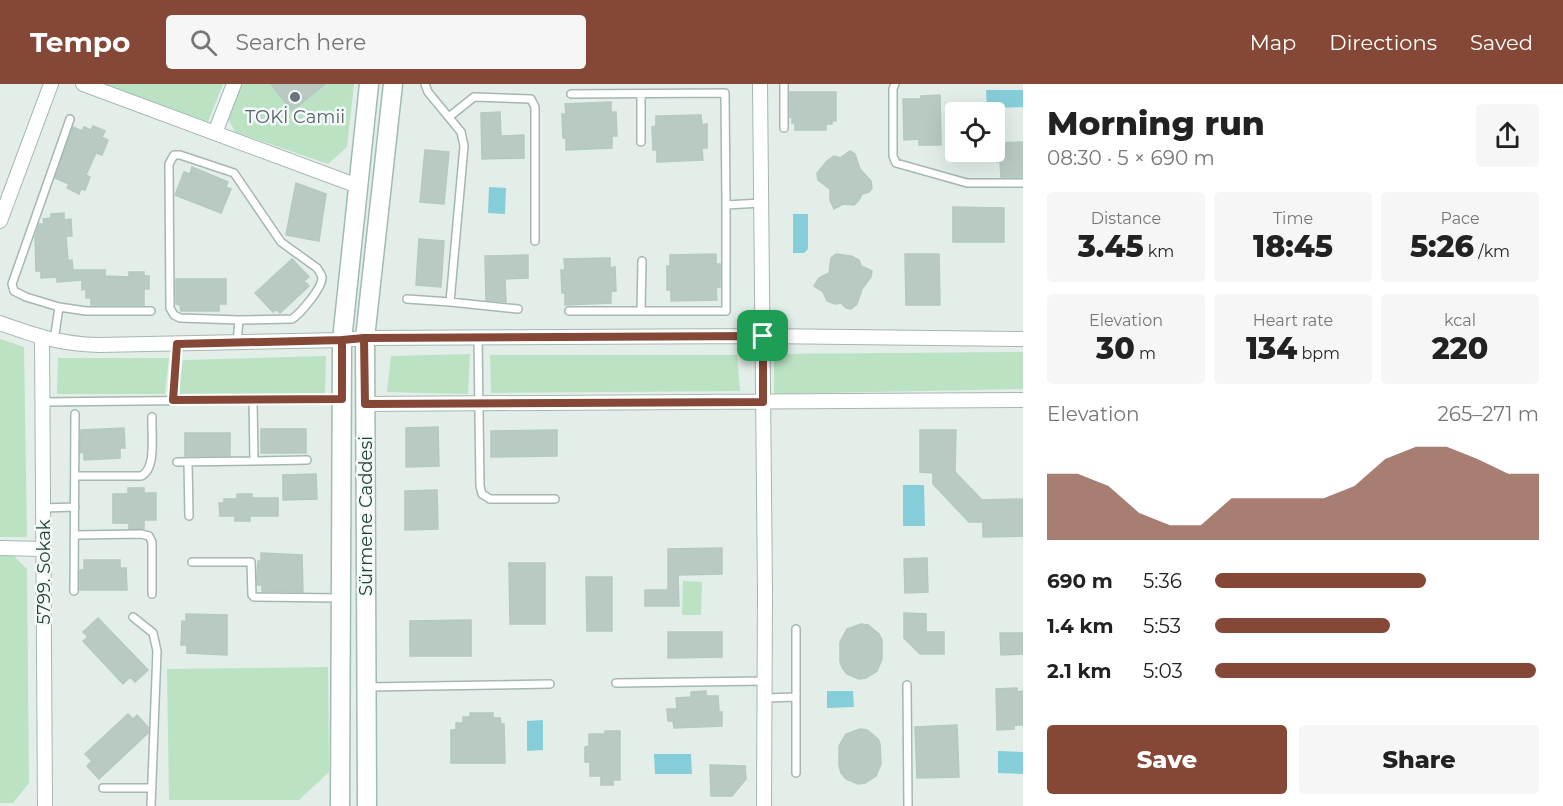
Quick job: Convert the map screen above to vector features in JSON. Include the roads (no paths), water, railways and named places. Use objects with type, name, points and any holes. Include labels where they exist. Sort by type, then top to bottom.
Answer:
[{"type":"street","points":[[0,221],[51,84]]},
{"type":"street","points":[[82,84],[358,186]]},
{"type":"street","points":[[216,133],[234,84]]},
{"type":"street","name":"Sürmene Caddesi","points":[[340,806],[342,340],[369,84]]},
{"type":"street","name":"Sürmene Caddesi","points":[[367,806],[364,338],[393,84]]},
{"type":"street","points":[[760,84],[764,806]]},
{"type":"street","points":[[0,323],[48,339],[72,344],[99,345],[364,338],[763,336],[1023,339]]},
{"type":"street","name":"5799. Sokak","points":[[45,806],[42,402],[48,339]]},
{"type":"street","points":[[365,404],[1023,400]]},
{"type":"street","points":[[0,548],[44,549]]},
{"type":"lane","points":[[425,84],[428,92],[460,132],[464,146],[450,302]]},
{"type":"lane","points":[[784,84],[784,128]]},
{"type":"lane","points":[[895,84],[893,89],[893,156],[896,163],[967,183],[1023,183]]},
{"type":"lane","points":[[568,311],[726,311],[725,93],[571,94]]},
{"type":"lane","points":[[641,94],[641,142]]},
{"type":"lane","points":[[449,117],[474,97],[531,99],[535,107],[535,241]]},
{"type":"lane","points":[[70,119],[12,284],[15,291],[26,297],[59,307],[86,311],[151,311]]},
{"type":"lane","points":[[174,155],[234,173],[281,242],[317,268],[321,274],[320,287],[292,319],[238,320],[180,318],[174,315],[170,308],[169,165],[174,155]]},
{"type":"lane","points":[[726,205],[761,203]]},
{"type":"lane","points":[[641,311],[642,261]]},
{"type":"lane","points":[[406,299],[518,309]]},
{"type":"lane","points":[[48,339],[59,307]]},
{"type":"lane","points":[[237,342],[238,320]]},
{"type":"lane","points":[[478,338],[482,494],[490,499],[555,499]]},
{"type":"lane","points":[[173,400],[177,344]]},
{"type":"lane","points":[[42,402],[342,399]]},
{"type":"lane","points":[[254,400],[254,461]]},
{"type":"lane","points":[[74,591],[75,414]]},
{"type":"lane","points":[[75,476],[141,476],[147,473],[151,466],[152,417]]},
{"type":"lane","points":[[177,462],[307,460]]},
{"type":"lane","points":[[188,462],[189,516]]},
{"type":"lane","points":[[43,508],[75,507]]},
{"type":"lane","points":[[75,535],[141,534],[148,536],[152,542],[152,594]]},
{"type":"lane","points":[[192,562],[251,562],[252,595],[254,597],[341,598]]},
{"type":"lane","points":[[133,617],[153,633],[157,651],[151,806]]},
{"type":"lane","points":[[796,629],[796,773]]},
{"type":"lane","points":[[616,683],[764,681]]},
{"type":"lane","points":[[367,687],[550,684]]},
{"type":"lane","points":[[907,685],[908,806]]},
{"type":"lane","points":[[765,698],[796,697]]},
{"type":"lane","points":[[103,788],[152,788]]},
{"type":"water","points":[[986,90],[1023,90],[1023,107],[1005,108],[1005,102],[987,102]]},
{"type":"water","points":[[489,187],[506,188],[505,214],[488,213]]},
{"type":"water","points":[[793,214],[808,214],[808,249],[804,253],[793,253]]},
{"type":"water","points":[[903,485],[924,485],[925,526],[903,526]]},
{"type":"water","points":[[827,691],[853,691],[854,707],[827,708]]},
{"type":"water","points":[[543,720],[543,750],[527,751],[527,721]]},
{"type":"water","points":[[998,751],[1023,752],[1023,774],[998,773]]},
{"type":"water","points":[[654,754],[691,754],[692,774],[655,774]]},
{"type":"place","name":"TOKİ Camii","points":[[295,97]]}]
